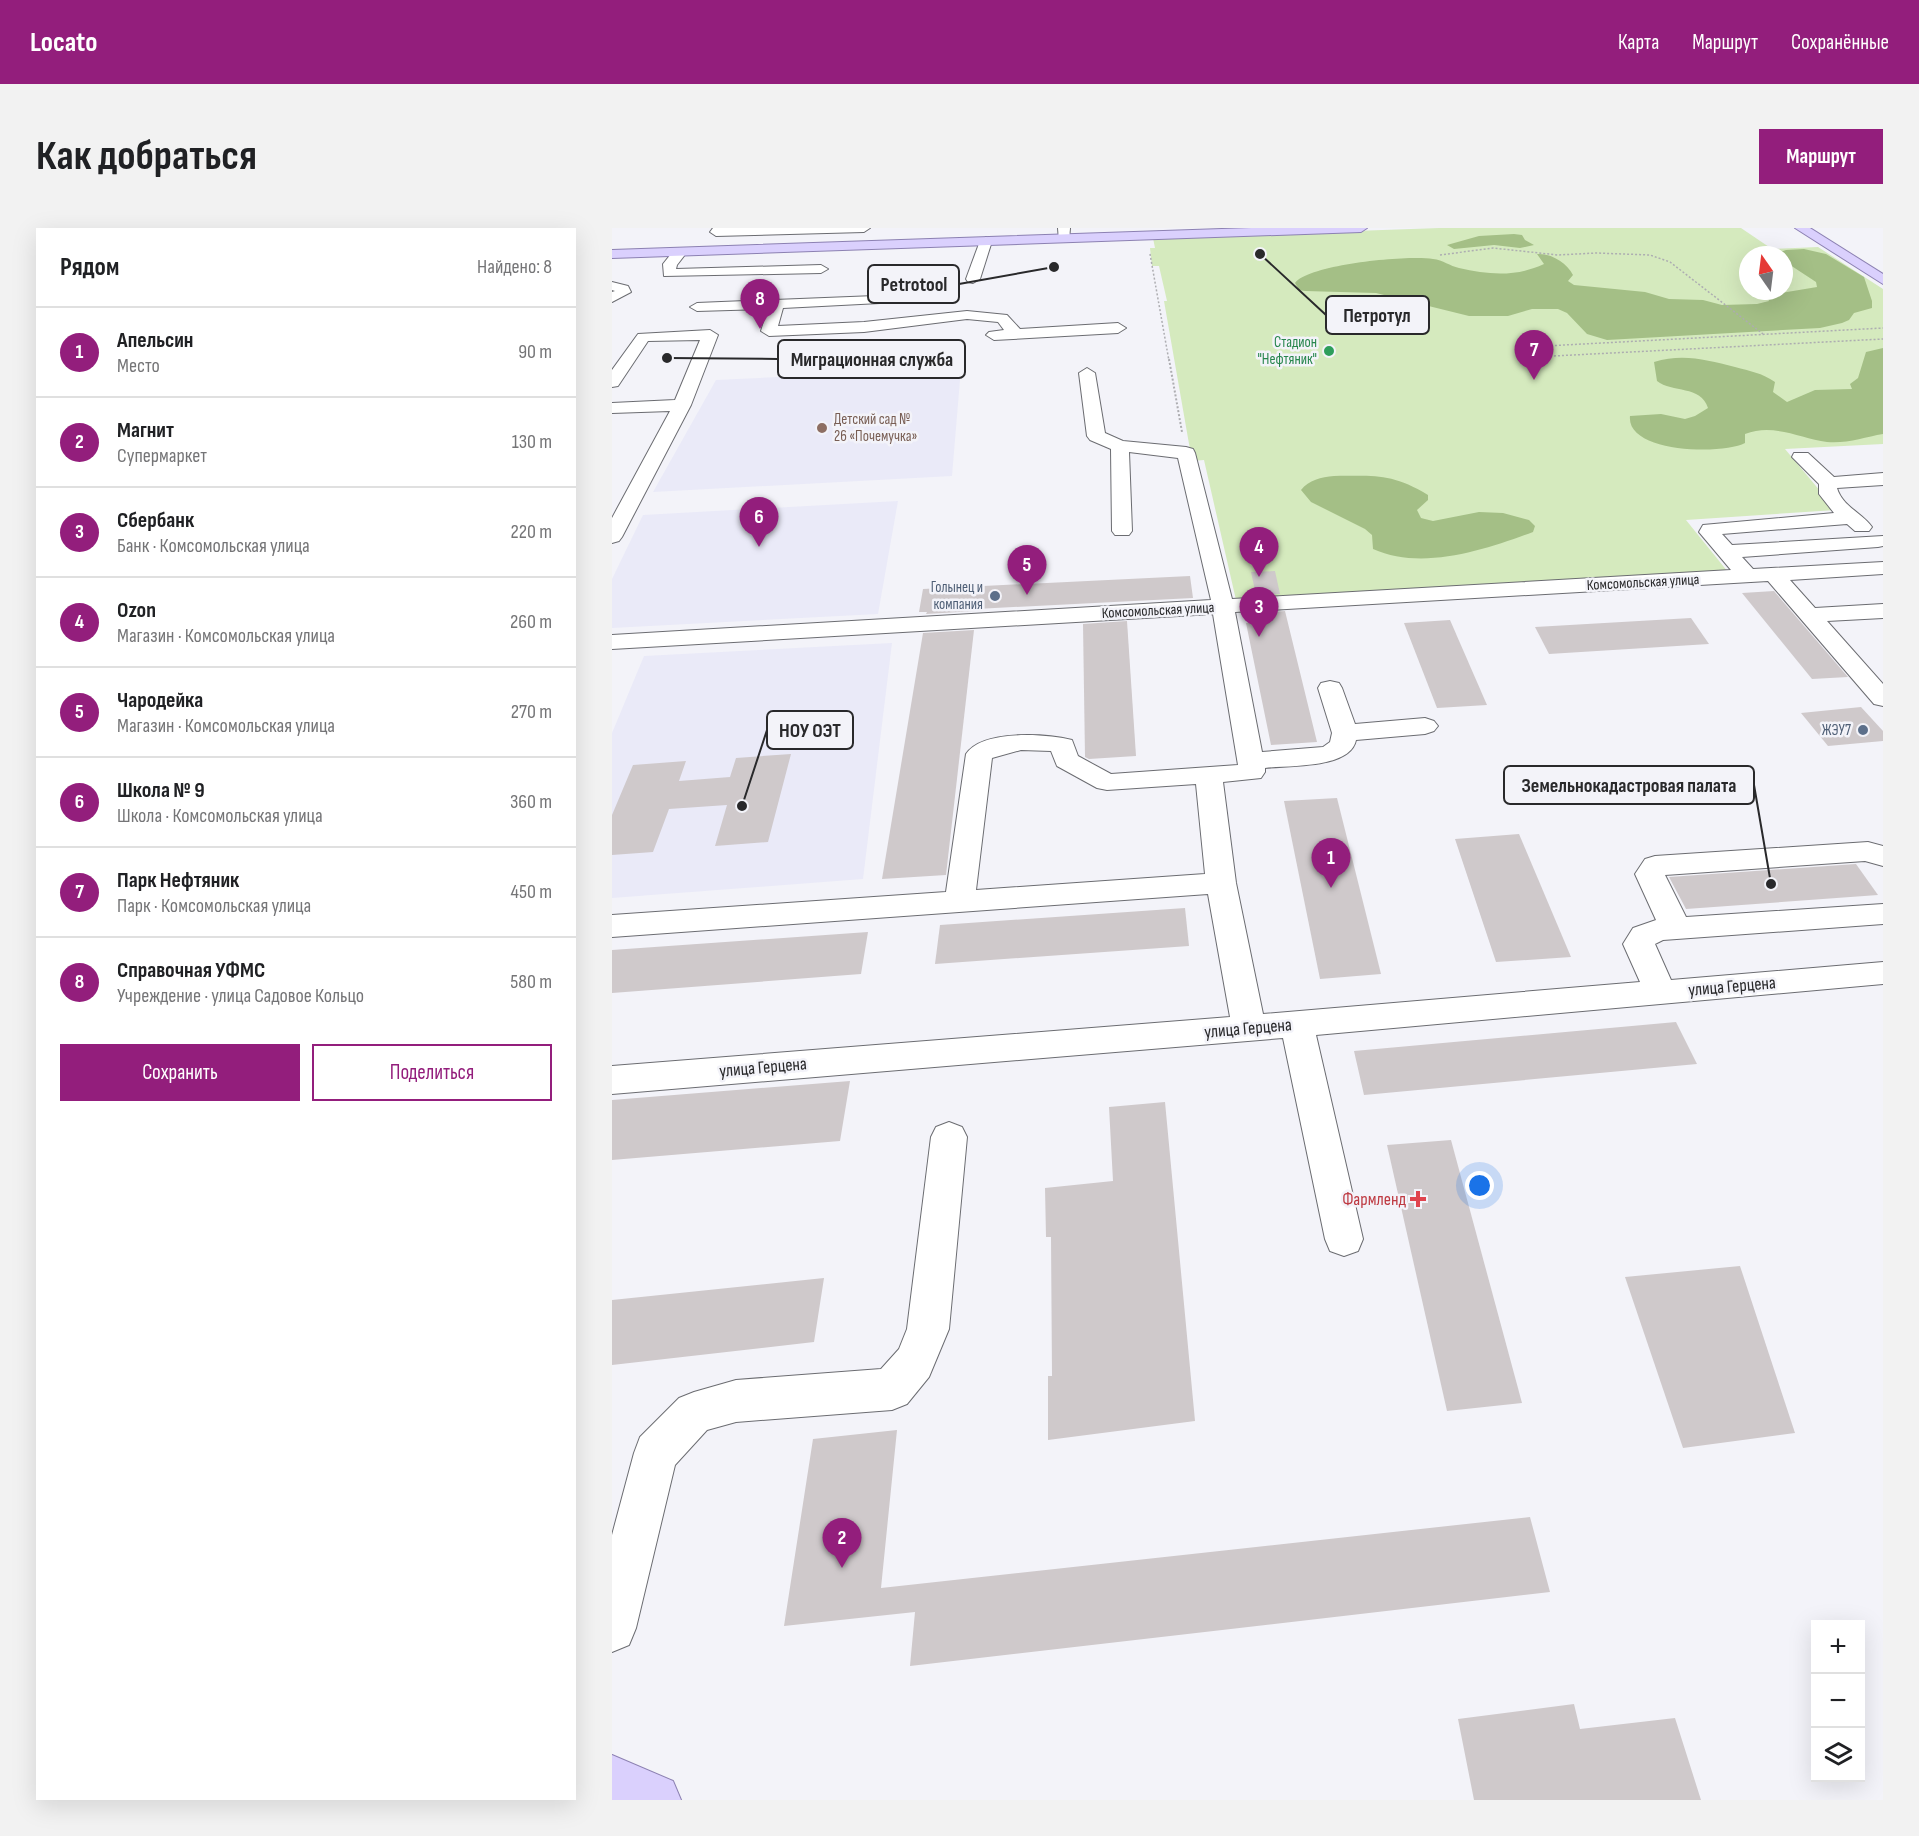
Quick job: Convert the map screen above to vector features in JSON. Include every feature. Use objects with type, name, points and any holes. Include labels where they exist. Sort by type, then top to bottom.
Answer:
[{"type":"main road","points":[[772,249],[1064,233],[1131,232],[1146,236],[1282,229],[1361,228]]},
{"type":"main road","points":[[1801,228],[1883,280]]},
{"type":"main road","points":[[612,254],[696,251]]},
{"type":"main road","points":[[612,1781],[654,1800]]},
{"type":"street","points":[[719,228],[716,232],[864,228]]},
{"type":"street","points":[[973,279],[992,237]]},
{"type":"street","points":[[696,251],[706,245],[732,242],[757,243],[772,249]]},
{"type":"street","points":[[680,252],[670,264],[669,273],[817,281],[874,300]]},
{"type":"street","points":[[697,307],[777,304],[817,281]]},
{"type":"street","points":[[612,286],[624,292],[612,298]]},
{"type":"street","points":[[777,304],[769,331],[864,327],[967,315],[1002,318],[1016,334]]},
{"type":"street","points":[[864,327],[873,342]]},
{"type":"street","points":[[980,336],[1118,328]]},
{"type":"street","points":[[612,382],[643,337],[710,335],[682,405],[612,537]]},
{"type":"street","points":[[958,903],[979,754],[992,747],[1048,741],[1063,746],[1066,759],[1107,782],[1252,772],[1223,606],[1186,453],[1120,446],[1096,436],[1087,373]]},
{"type":"street","points":[[612,408],[682,405]]},
{"type":"street","points":[[1120,446],[1122,531]]},
{"type":"street","points":[[1801,457],[1828,483],[1883,479]]},
{"type":"street","points":[[1828,483],[1826,491],[1880,543]]},
{"type":"street","points":[[1747,576],[1709,532],[1710,529],[1852,518]]},
{"type":"street","points":[[1726,552],[1880,543]]},
{"type":"street","name":"Комсомольская улица","points":[[612,642],[1883,568]]},
{"type":"street","points":[[1774,575],[1883,699]]},
{"type":"street","points":[[1809,615],[1883,611]]},
{"type":"street","points":[[1251,761],[1329,754],[1342,746],[1345,733],[1330,688]]},
{"type":"street","points":[[1345,733],[1425,726]]},
{"type":"street","points":[[1209,775],[1221,883],[1249,1028]]},
{"type":"street","points":[[1676,929],[1650,874],[1655,866],[1868,851],[1883,857]]},
{"type":"street","points":[[612,926],[1221,883]]},
{"type":"street","points":[[1661,992],[1639,944],[1644,936],[1659,930],[1883,915]]},
{"type":"street","name":"улица Герцена","points":[[612,1080],[1883,973]]},
{"type":"street","points":[[1297,1024],[1344,1239]]},
{"type":"street","points":[[612,1628],[656,1453],[694,1413],[736,1401],[892,1389],[914,1363],[928,1329],[949,1137]]},
{"type":"path","points":[[1146,236],[1186,453]]},
{"type":"path","points":[[1440,255],[1493,248],[1558,255],[1596,253],[1650,255],[1670,261],[1763,334]]},
{"type":"path","points":[[1527,347],[1883,328]]},
{"type":"path","points":[[1534,357],[1883,339]]},
{"type":"shaded area","name":"Детский сад № 26 «Почемучка»","points":[[961,368],[952,476],[653,492],[716,380]]},
{"type":"shaded area","points":[[898,501],[878,614],[612,628],[612,579],[643,515]]},
{"type":"shaded area","points":[[892,643],[863,879],[612,898],[612,733],[644,656]]},
{"type":"green space","points":[[1439,228],[1741,228],[1768,246],[1739,246],[1739,300],[1793,300],[1793,248],[1818,247],[1883,289],[1883,444],[1785,449],[1836,510],[1686,520],[1728,572],[1236,600],[1204,460],[1192,461],[1164,301],[1167,301],[1159,266],[1152,266],[1150,248],[1155,248],[1153,238]]},
{"type":"green space","points":[[1522,235],[1525,240],[1534,245],[1520,248],[1494,245],[1454,249],[1447,245],[1479,236]]},
{"type":"green space","points":[[1804,249],[1826,254],[1864,277],[1872,308],[1854,313],[1849,320],[1842,323],[1820,328],[1607,340],[1587,334],[1567,313],[1558,309],[1532,309],[1508,316],[1469,316],[1376,293],[1299,290],[1295,283],[1304,276],[1339,266],[1403,258],[1437,260],[1481,272],[1513,273],[1544,264],[1537,254],[1542,254],[1553,257],[1567,267],[1573,275],[1568,281],[1574,285],[1645,292],[1669,299],[1703,300],[1722,305],[1757,304],[1769,300],[1793,300],[1793,291],[1817,287],[1816,282],[1793,267],[1793,250]]},
{"type":"green space","points":[[1883,348],[1883,434],[1848,441],[1827,442],[1786,432],[1766,430],[1745,434],[1745,443],[1734,447],[1698,449],[1659,444],[1643,438],[1633,428],[1630,416],[1661,414],[1685,419],[1708,408],[1699,396],[1657,381],[1654,362],[1675,358],[1695,358],[1751,371],[1775,382],[1773,392],[1787,402],[1815,390],[1852,389],[1850,384],[1858,378],[1866,352]]},
{"type":"green space","points":[[1334,476],[1382,477],[1415,488],[1428,495],[1428,500],[1417,510],[1421,518],[1433,521],[1479,512],[1503,513],[1529,520],[1535,526],[1533,532],[1514,539],[1453,556],[1412,558],[1392,555],[1373,549],[1372,535],[1365,529],[1311,502],[1301,490],[1316,480]]},
{"type":"building","points":[[1275,571],[1280,594],[1256,595],[1251,572]]},
{"type":"building","points":[[1190,576],[1193,598],[976,609],[976,611],[926,614],[927,612],[919,612],[923,589]]},
{"type":"building","points":[[1774,591],[1848,677],[1812,679],[1742,593]]},
{"type":"building","points":[[1285,611],[1317,742],[1271,745],[1246,623],[1261,622],[1259,613]]},
{"type":"building","points":[[1691,618],[1709,644],[1549,654],[1535,627]]},
{"type":"building","points":[[1450,620],[1487,705],[1437,708],[1404,623]]},
{"type":"building","points":[[1127,621],[1136,756],[1089,759],[1085,757],[1083,624]]},
{"type":"building","points":[[974,630],[946,875],[882,879],[923,633]]},
{"type":"building","points":[[1861,707],[1883,731],[1883,741],[1828,746],[1801,713]]},
{"type":"building","points":[[791,754],[768,842],[715,846],[727,805],[669,809],[653,852],[612,855],[612,815],[633,765],[686,761],[679,781],[730,777],[736,758]]},
{"type":"building","points":[[1337,798],[1381,974],[1320,979],[1284,801]]},
{"type":"building","points":[[1519,834],[1571,957],[1496,962],[1455,839]]},
{"type":"building","points":[[1856,864],[1878,895],[1686,909],[1669,877]]},
{"type":"building","points":[[1185,908],[1189,946],[935,964],[940,925]]},
{"type":"building","points":[[868,932],[861,974],[612,993],[612,950]]},
{"type":"building","points":[[1676,1022],[1697,1064],[1364,1095],[1354,1051]]},
{"type":"building","points":[[850,1081],[840,1141],[612,1160],[612,1100]]},
{"type":"building","points":[[1165,1102],[1195,1421],[1048,1440],[1048,1376],[1052,1376],[1051,1237],[1046,1237],[1045,1188],[1113,1181],[1109,1107]]},
{"type":"building","points":[[1451,1140],[1522,1403],[1447,1411],[1387,1145]]},
{"type":"building","points":[[1740,1266],[1795,1433],[1683,1448],[1625,1277]]},
{"type":"building","points":[[824,1278],[814,1342],[612,1365],[612,1300]]},
{"type":"building","points":[[897,1430],[881,1588],[1530,1517],[1550,1592],[910,1666],[915,1612],[784,1626],[813,1439]]},
{"type":"building","points":[[1574,1704],[1580,1729],[1675,1718],[1701,1800],[1474,1800],[1458,1719]]},
{"type":"place","name":"Петротул","points":[[1260,254]]},
{"type":"place","name":"Petrotool","points":[[1054,267]]},
{"type":"place","name":"Справочная УФМС","points":[[760,329]]},
{"type":"place","name":"Стадион \"Нефтяник\"","points":[[1329,351]]},
{"type":"place","name":"Миграционная служба","points":[[667,358]]},
{"type":"place","name":"Парк Нефтяник","points":[[1534,380]]},
{"type":"place","name":"Детский сад № 26 «Почемучка»","points":[[822,428]]},
{"type":"place","name":"Школа № 9","points":[[759,547]]},
{"type":"place","name":"Ozon","points":[[1259,577]]},
{"type":"place","name":"Чародейка","points":[[1027,595]]},
{"type":"place","name":"Голынец и компания","points":[[995,596]]},
{"type":"place","name":"Сбербанк","points":[[1259,637]]},
{"type":"place","name":"ЖЭУ7","points":[[1863,730]]},
{"type":"place","name":"НОУ ОЭТ","points":[[742,806]]},
{"type":"place","name":"Земельнокадастровая палата","points":[[1771,884]]},
{"type":"place","name":"Апельсин","points":[[1331,888]]},
{"type":"place","name":"Фармленд","points":[[1418,1199]]},
{"type":"place","name":"Магнит","points":[[842,1568]]}]
